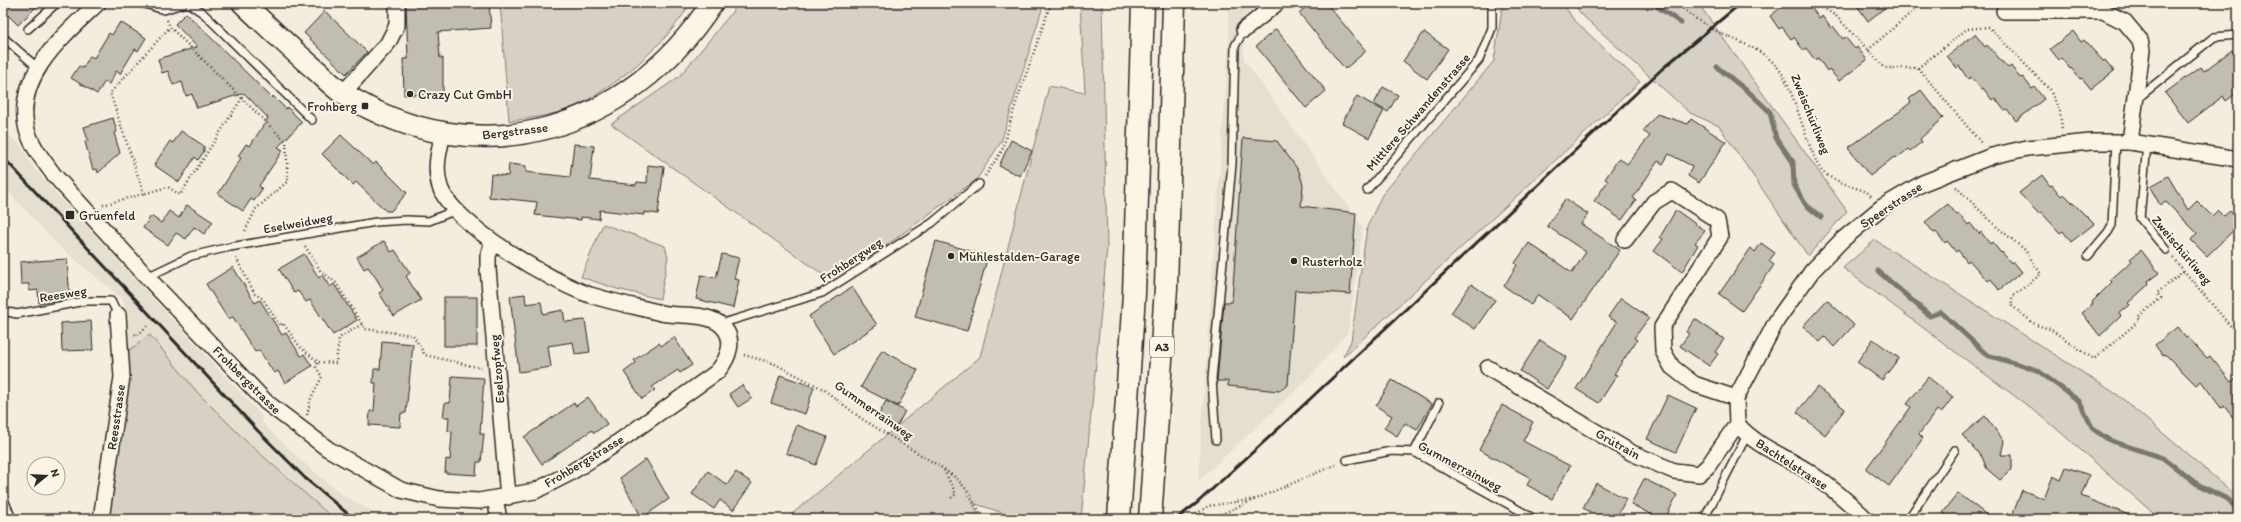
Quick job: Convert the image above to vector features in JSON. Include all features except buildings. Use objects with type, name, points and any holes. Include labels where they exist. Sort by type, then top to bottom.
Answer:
[{"type":"highway","name":"A3","points":[[1119,519],[1134,286],[1143,3]]},
{"type":"highway","name":"A3","points":[[1150,519],[1166,288],[1174,3]]},
{"type":"main road","name":"Bergstrasse","points":[[243,3],[343,93],[365,106],[405,124],[443,133],[471,136],[509,135],[569,123],[612,102],[650,74],[670,56],[699,22],[712,3]]},
{"type":"street","name":"Frohbergstrasse","points":[[98,3],[51,48],[33,79],[26,100],[28,131],[45,163],[147,278],[266,402],[328,449],[401,490],[439,499],[502,498],[535,491],[570,473],[611,448],[717,372],[723,365],[730,351]]},
{"type":"street","points":[[343,93],[388,43],[397,25],[397,3]]},
{"type":"street","points":[[1244,30],[1277,3]]},
{"type":"street","points":[[2004,11],[2103,11],[2125,22],[2140,40],[2142,50],[2136,100],[2123,142]]},
{"type":"street","points":[[443,133],[437,164],[440,188],[456,210],[493,242],[555,279],[590,294],[670,315],[712,320],[720,324],[730,341],[730,351]]},
{"type":"street","name":"Speerstrasse","points":[[1737,424],[1736,398],[1777,320],[1812,271],[1842,240],[1882,208],[1923,183],[1943,173],[1992,156],[2027,148],[2064,144],[2123,142],[2238,159]]},
{"type":"street","points":[[1625,240],[1654,202],[1672,192],[1717,220],[1720,237],[1662,327],[1663,351],[1672,368],[1694,384],[1736,398]]},
{"type":"street","name":"Eselzopfweg","points":[[493,242],[488,256],[488,269],[497,372],[502,498],[499,519]]},
{"type":"street","name":"Reesstrasse","points":[[101,519],[122,377],[118,315]]},
{"type":"street","name":"Grütrain","points":[[1488,368],[1632,453],[1674,471],[1699,474],[1708,466],[1737,424]]},
{"type":"street","name":"Bachtelstrasse","points":[[1737,424],[1747,435],[1806,470],[1849,503],[1866,519]]},
{"type":"lane","points":[[28,29],[57,3]]},
{"type":"lane","points":[[142,3],[164,10],[187,3],[203,13],[312,120]]},
{"type":"lane","name":"Mittlere Schwandenstrasse","points":[[1367,190],[1479,60],[1492,28],[1492,3]]},
{"type":"lane","points":[[1216,440],[1212,379],[1232,164],[1235,46],[1244,30]]},
{"type":"lane","points":[[2136,100],[2214,37],[2238,35]]},
{"type":"lane","points":[[3,37],[39,69]]},
{"type":"lane","points":[[2088,256],[2108,232],[2112,224],[2123,142]]},
{"type":"lane","name":"Zweischürliweg","points":[[2147,145],[2140,218],[2166,250]]},
{"type":"lane","name":"Frohbergweg","points":[[720,324],[822,293],[932,223],[979,184]]},
{"type":"lane","name":"Eselweidweg","points":[[147,278],[191,256],[242,244],[376,222],[407,220],[429,222],[456,210]]},
{"type":"lane","name":"Reesweg","points":[[3,311],[17,314],[85,302],[111,301],[118,315]]},
{"type":"lane","points":[[1414,452],[1438,403]]},
{"type":"lane","points":[[1704,519],[1747,435]]},
{"type":"lane","points":[[1908,519],[1955,450]]},
{"type":"lane","name":"Gummerrainweg","points":[[1347,460],[1391,451],[1414,452],[1535,519]]},
{"type":"lane","points":[[3,497],[12,519]]},
{"type":"path","points":[[979,184],[1002,151],[1015,106],[1051,3]]},
{"type":"path","name":"Zweischürliweg","points":[[1677,3],[1693,17],[1720,33],[1761,51],[1779,69],[1793,96],[1812,150],[1824,174],[1867,192],[1882,208]]},
{"type":"path","points":[[1816,3],[1836,16],[1884,68],[1918,68],[1967,28],[1989,27],[2050,90],[2060,112],[2064,144]]},
{"type":"path","points":[[1868,50],[1922,3]]},
{"type":"path","points":[[164,10],[170,27],[286,142],[288,181],[256,209],[245,228],[242,244]]},
{"type":"path","points":[[144,194],[110,93],[170,27]]},
{"type":"path","points":[[1918,68],[1992,156]]},
{"type":"path","points":[[86,210],[168,187],[180,195],[242,98]]},
{"type":"path","points":[[1943,173],[1974,207],[2025,250],[2041,274],[2012,297],[2012,306],[2036,325],[2050,329],[2094,359],[2140,320],[2138,317],[2161,298],[2157,293],[2184,271]]},
{"type":"path","points":[[298,235],[320,270],[336,283],[365,329],[413,335],[425,355],[497,372]]},
{"type":"path","points":[[230,247],[255,294],[263,299],[280,326],[283,324],[300,347],[318,362],[336,363],[339,338],[362,324]]},
{"type":"path","name":"Zweischürliweg","points":[[2166,250],[2238,335]]},
{"type":"path","name":"Gummerrainweg","points":[[730,351],[773,363],[823,390],[862,419],[944,469],[957,479],[966,489],[984,519]]},
{"type":"path","points":[[303,431],[311,398],[322,377],[316,367],[318,362]]},
{"type":"path","points":[[1210,519],[1347,460]]},
{"type":"path","points":[[944,469],[956,494],[951,498]]},
{"type":"path","points":[[1190,519],[1208,506],[1244,499],[1258,499]]},
{"type":"path","points":[[2233,519],[2238,511]]},
{"type":"shaded area","points":[[500,3],[690,3],[682,17],[658,45],[630,71],[600,93],[568,109],[539,117],[509,121]]},
{"type":"shaded area","points":[[737,3],[1044,3],[1001,142],[977,179],[835,283],[611,124],[680,76],[733,11]]},
{"type":"shaded area","points":[[1080,3],[1102,3],[1107,248],[1081,519],[1021,519],[973,503],[980,519],[786,519],[980,357],[1049,86],[1085,93]]},
{"type":"shaded area","points":[[1228,3],[1260,3],[1243,17],[1244,59],[1363,227],[1348,332],[1306,381],[1198,481],[1229,37]]},
{"type":"shaded area","points":[[1503,3],[1563,3],[1573,19],[1640,82],[1343,357],[1351,341],[1367,227],[1382,195],[1494,61]]},
{"type":"shaded area","points":[[1573,3],[1698,3],[1847,211],[1808,256],[1719,126],[1690,113],[1581,14]]},
{"type":"shaded area","points":[[3,130],[21,146],[31,164],[44,180],[262,416],[262,422],[298,458],[340,493],[385,519],[334,519],[247,442],[198,393],[124,354],[121,316],[125,303],[112,290],[59,246],[3,186]]},
{"type":"shaded area","points":[[603,224],[665,246],[668,257],[660,299],[617,289],[581,277]]},
{"type":"shaded area","points":[[1875,240],[2118,395],[2238,497],[2238,519],[2160,519],[2044,418],[1843,268]]},
{"type":"shaded area","points":[[150,335],[198,393],[247,442],[334,519],[106,519],[124,354]]},
{"type":"waterway","points":[[1656,3],[1658,7],[1681,23]]},
{"type":"waterway","points":[[1717,67],[1751,94],[1770,112],[1776,138],[1793,162],[1794,185],[1806,205],[1821,217]]},
{"type":"waterway","points":[[1878,271],[1930,316],[1941,312],[1987,355],[2037,370],[2079,401],[2093,429],[2109,440],[2163,458],[2197,484],[2229,500],[2238,511]]},
{"type":"railway","points":[[1176,519],[1197,503],[1278,429],[1662,69],[1741,3]]},
{"type":"railway","points":[[3,157],[258,431],[305,478],[354,519]]},
{"type":"place","name":"Crazy Cut GmbH","points":[[410,94]]},
{"type":"place","name":"Frohberg","points":[[365,106]]},
{"type":"place","name":"Grüenfeld","points":[[70,215]]},
{"type":"place","name":"Mühlestalden-Garage","points":[[951,256]]},
{"type":"place","name":"Rusterholz","points":[[1294,261]]}]
